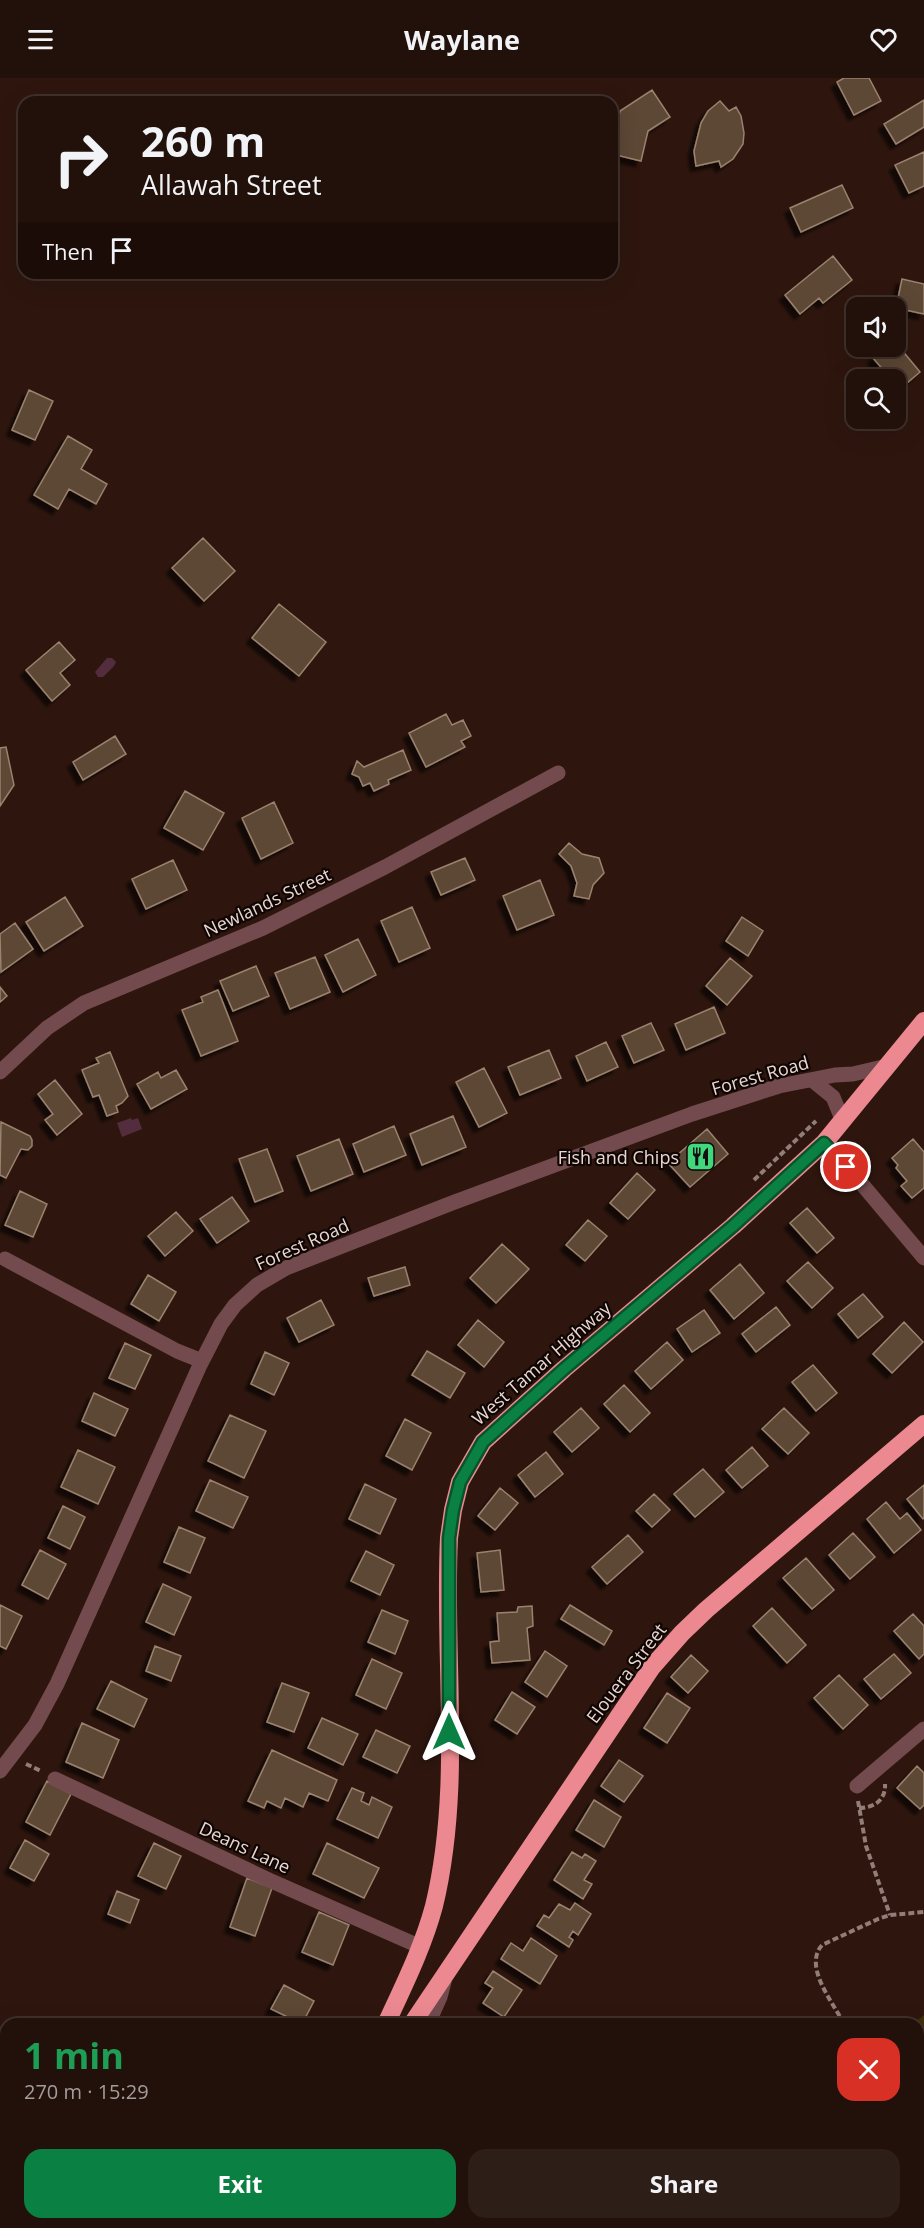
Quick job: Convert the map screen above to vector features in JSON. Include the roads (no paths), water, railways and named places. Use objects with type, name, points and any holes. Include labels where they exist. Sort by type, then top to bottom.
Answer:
[{"type":"highway","name":"West Tamar Highway","points":[[389,2018],[421,1947],[434,1906],[443,1858],[447,1815],[449,1538],[460,1482],[472,1459],[483,1442],[572,1361],[733,1226],[824,1143],[924,1021]]},
{"type":"highway","name":"Elouera Street","points":[[446,1974],[616,1719],[660,1659],[706,1610],[924,1424]]},
{"type":"highway","points":[[416,2018],[446,1974]]},
{"type":"street","name":"Newlands Street","points":[[0,1072],[47,1028],[84,1003],[263,928],[385,867],[558,773]]},
{"type":"street","name":"Forest Road","points":[[0,1771],[35,1725],[57,1684],[202,1361],[221,1324],[235,1305],[257,1285],[286,1268],[452,1203],[692,1114],[779,1086],[887,1066]]},
{"type":"street","points":[[812,1080],[833,1097],[842,1119]]},
{"type":"street","points":[[824,1143],[924,1258]]},
{"type":"street","points":[[5,1259],[177,1351],[202,1361]]},
{"type":"street","points":[[857,1786],[924,1729]]},
{"type":"street","name":"Deans Lane","points":[[55,1779],[269,1880],[421,1947]]},
{"type":"street","points":[[431,2018],[440,1997],[446,1974]]},
{"type":"place","name":"Fish and Chips","points":[[700,1157]]}]
